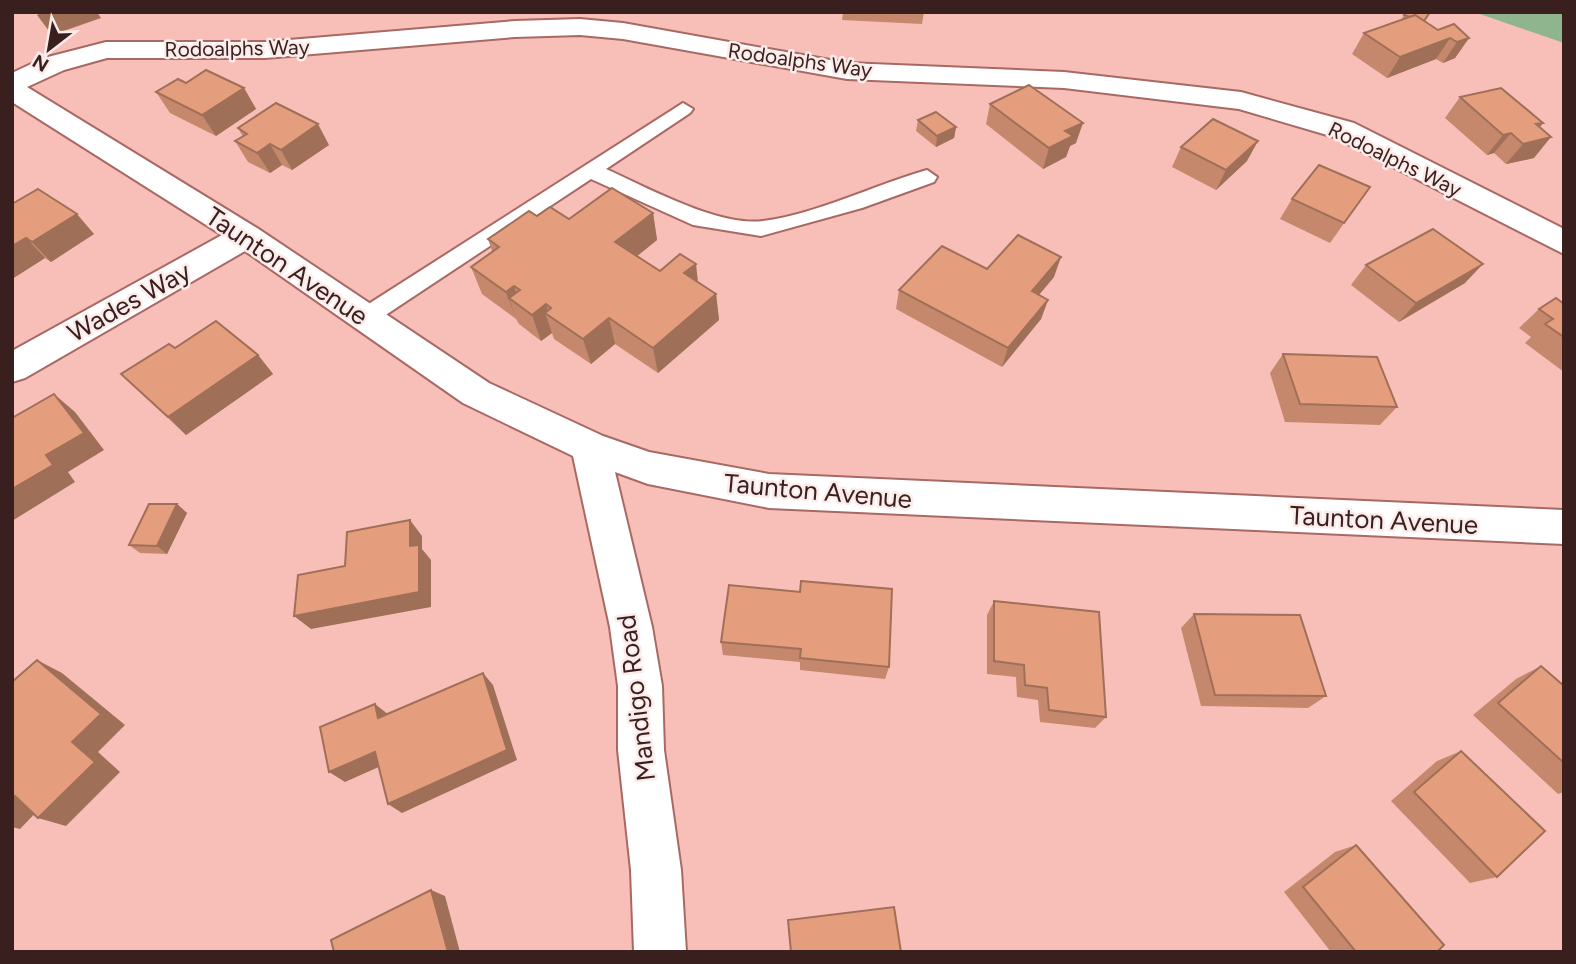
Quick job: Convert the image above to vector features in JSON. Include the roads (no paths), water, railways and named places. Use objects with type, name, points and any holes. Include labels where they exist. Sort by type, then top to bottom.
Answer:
[{"type":"street","name":"Rodoalphs Way","points":[[12,83],[54,64],[106,50],[265,50],[515,29],[580,27],[623,31],[847,71],[1064,80],[1241,101],[1344,131],[1564,243]]},
{"type":"street","name":"Taunton Avenue","points":[[12,90],[84,132],[246,236],[476,393],[590,447],[648,468],[769,491],[1564,527]]},
{"type":"street","name":"Wades Way","points":[[12,368],[246,236]]},
{"type":"street","name":"Mandigo Road","points":[[590,447],[631,626],[640,686],[641,750],[656,870],[660,952]]},
{"type":"lane","points":[[364,318],[683,109]]},
{"type":"lane","points":[[590,170],[701,220],[761,229],[855,202],[927,177]]}]
